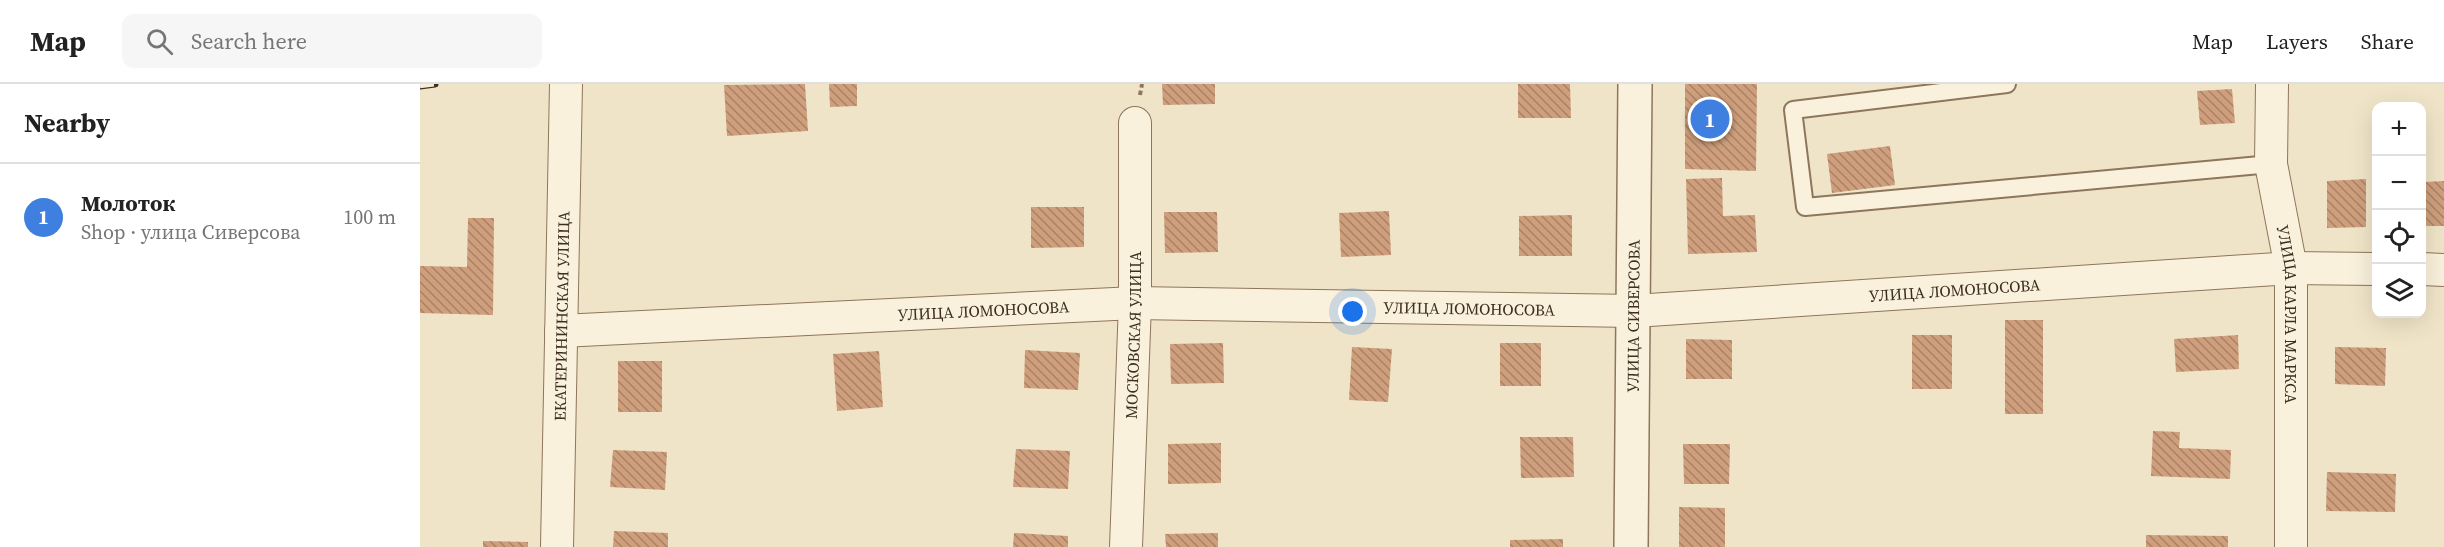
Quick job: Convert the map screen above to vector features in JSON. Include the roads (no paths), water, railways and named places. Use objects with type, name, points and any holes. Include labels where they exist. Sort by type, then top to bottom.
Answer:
[{"type":"street","name":"ЕКАТЕРИНИНСКАЯ УЛИЦА","points":[[557,547],[566,84]]},
{"type":"street","name":"УЛИЦА СИВЕРСОВА","points":[[1630,547],[1635,84]]},
{"type":"street","name":"УЛИЦА КАРЛА МАРКСА","points":[[2272,84],[2271,164],[2291,267],[2291,547]]},
{"type":"street","name":"МОСКОВСКАЯ УЛИЦА","points":[[1126,547],[1135,303],[1136,123]]},
{"type":"street","name":"УЛИЦА ЛОМОНОСОВА","points":[[561,331],[1135,303],[1634,311],[2291,267],[2372,269]]},
{"type":"street","points":[[2426,269],[2444,270]]},
{"type":"lane","points":[[2007,84],[1793,110],[1805,207],[2271,164]]},
{"type":"railway","points":[[420,86],[435,84]]},
{"type":"place","name":"Молоток","points":[[1710,119]]}]
